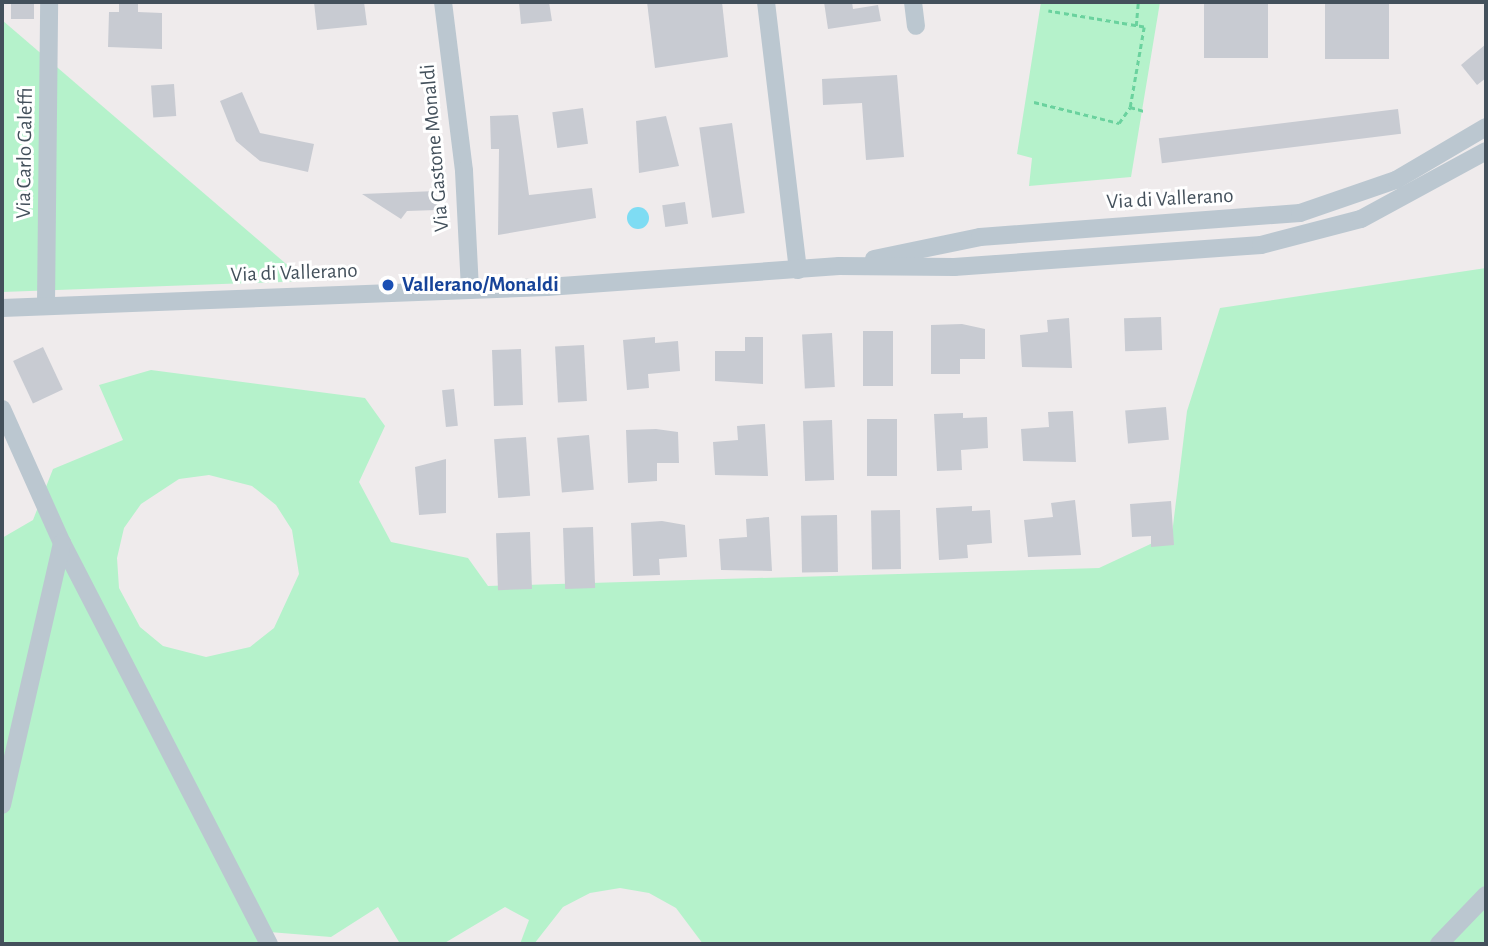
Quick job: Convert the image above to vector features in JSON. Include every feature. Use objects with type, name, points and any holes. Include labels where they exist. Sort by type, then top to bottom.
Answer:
[{"type":"street","name":"Via Carlo Galeffi","points":[[46,304],[49,2]]},
{"type":"street","name":"Via Gastone Monaldi","points":[[443,2],[464,171],[470,290]]},
{"type":"street","points":[[766,2],[798,270]]},
{"type":"street","points":[[913,2],[916,26]]},
{"type":"street","name":"Via di Vallerano","points":[[839,266],[981,237],[1300,213],[1396,180],[1486,127]]},
{"type":"street","name":"Via di Vallerano","points":[[2,308],[46,304],[470,290],[839,266],[982,265],[1285,242],[1386,208],[1486,151]]},
{"type":"street","points":[[2,409],[62,542],[269,944]]},
{"type":"street","points":[[2,805],[62,542]]},
{"type":"street","points":[[1439,944],[1486,895]]},
{"type":"path","points":[[1136,26],[1138,2]]},
{"type":"path","points":[[1034,102],[1118,123],[1130,107],[1143,27],[1048,11]]},
{"type":"path","points":[[1130,107],[1144,111]]},
{"type":"green space","points":[[1041,2],[1160,2],[1131,177],[1029,186],[1032,158],[1017,154]]},
{"type":"green space","points":[[2,20],[306,281],[2,292]]},
{"type":"green space","points":[[1486,268],[1486,944],[703,944],[676,908],[649,893],[620,888],[590,893],[563,907],[534,944],[520,944],[529,920],[505,907],[443,944],[394,944],[399,942],[378,907],[331,937],[257,931],[262,944],[2,944],[2,538],[33,520],[53,469],[123,440],[99,385],[151,370],[365,398],[385,426],[359,482],[391,542],[468,558],[488,586],[1099,568],[1172,534],[1187,411],[1220,308]],"holes":[[[209,475],[252,486],[276,505],[292,530],[299,574],[274,628],[250,647],[206,657],[163,646],[140,627],[119,588],[117,558],[124,528],[141,504],[179,479]]]},
{"type":"water","points":[[638,207],[648,214],[649,218],[642,228],[638,229],[628,222],[627,218],[634,208]]},
{"type":"building","points":[[11,2],[34,2],[34,19],[11,19]]},
{"type":"building","points":[[119,2],[138,2],[138,12],[162,13],[162,49],[108,47],[109,12],[119,12]]},
{"type":"building","points":[[314,2],[364,2],[367,25],[317,30]]},
{"type":"building","points":[[519,2],[549,2],[552,21],[521,24]]},
{"type":"building","points":[[647,2],[722,2],[728,57],[655,68]]},
{"type":"building","points":[[824,2],[852,2],[853,9],[878,5],[881,21],[828,29]]},
{"type":"building","points":[[1204,2],[1268,2],[1268,58],[1204,58]]},
{"type":"building","points":[[1325,2],[1389,2],[1389,59],[1325,59]]},
{"type":"building","points":[[1486,44],[1486,78],[1477,85],[1461,65]]},
{"type":"building","points":[[897,75],[904,157],[866,160],[862,103],[823,105],[822,79]]},
{"type":"building","points":[[174,84],[176,116],[153,118],[151,86]]},
{"type":"building","points":[[242,92],[260,133],[314,144],[308,172],[260,161],[236,141],[220,101]]},
{"type":"building","points":[[583,108],[588,144],[557,148],[552,112]]},
{"type":"building","points":[[1398,109],[1401,134],[1162,163],[1159,138]]},
{"type":"building","points":[[518,115],[529,195],[592,188],[596,218],[498,235],[499,149],[491,149],[490,116]]},
{"type":"building","points":[[666,116],[679,166],[639,173],[636,121]]},
{"type":"building","points":[[732,123],[745,213],[712,218],[699,128]]},
{"type":"building","points":[[436,191],[437,210],[407,211],[401,219],[362,194]]},
{"type":"building","points":[[685,202],[688,224],[665,227],[662,205]]},
{"type":"building","points":[[1161,317],[1162,350],[1125,351],[1124,318]]},
{"type":"building","points":[[1069,318],[1072,368],[1022,367],[1020,335],[1048,332],[1047,320]]},
{"type":"building","points":[[962,324],[985,329],[985,359],[960,359],[960,374],[931,374],[931,325]]},
{"type":"building","points":[[863,331],[893,331],[893,386],[863,386]]},
{"type":"building","points":[[832,333],[835,387],[805,388],[802,335]]},
{"type":"building","points":[[655,337],[655,343],[678,341],[680,371],[648,374],[649,388],[627,390],[623,340]]},
{"type":"building","points":[[745,337],[763,337],[763,384],[715,381],[715,351],[745,351]]},
{"type":"building","points":[[584,345],[587,401],[558,402],[555,347]]},
{"type":"building","points":[[43,347],[63,390],[33,404],[13,361]]},
{"type":"building","points":[[521,349],[523,405],[494,406],[492,350]]},
{"type":"building","points":[[454,389],[458,426],[446,427],[442,390]]},
{"type":"building","points":[[1166,407],[1169,440],[1128,443],[1125,411]]},
{"type":"building","points":[[1073,411],[1076,462],[1023,461],[1021,429],[1049,427],[1048,412]]},
{"type":"building","points":[[963,413],[963,418],[987,417],[988,448],[961,450],[962,470],[937,471],[934,414]]},
{"type":"building","points":[[867,419],[897,419],[897,476],[867,476]]},
{"type":"building","points":[[832,420],[834,480],[805,481],[803,421]]},
{"type":"building","points":[[765,424],[768,476],[715,475],[713,442],[738,440],[737,426]]},
{"type":"building","points":[[656,429],[678,432],[679,463],[657,463],[657,481],[628,483],[626,430]]},
{"type":"building","points":[[589,435],[594,490],[562,493],[557,438]]},
{"type":"building","points":[[526,437],[530,496],[498,498],[494,439]]},
{"type":"building","points":[[446,459],[446,513],[419,515],[415,467]]},
{"type":"building","points":[[1075,500],[1081,555],[1028,557],[1024,520],[1053,517],[1051,503]]},
{"type":"building","points":[[1171,501],[1174,545],[1151,547],[1151,536],[1132,537],[1130,504]]},
{"type":"building","points":[[972,506],[972,511],[990,510],[992,543],[967,545],[968,558],[939,560],[936,508]]},
{"type":"building","points":[[900,510],[901,569],[872,569],[871,511]]},
{"type":"building","points":[[837,515],[838,572],[802,573],[801,516]]},
{"type":"building","points":[[769,517],[772,571],[721,570],[719,539],[747,537],[746,519]]},
{"type":"building","points":[[662,521],[685,525],[687,557],[659,559],[660,575],[633,576],[631,523]]},
{"type":"building","points":[[593,527],[595,588],[565,589],[563,528]]},
{"type":"building","points":[[530,532],[532,589],[498,590],[496,533]]},
{"type":"place","name":"Vallerano/Monaldi","points":[[388,285]]}]
